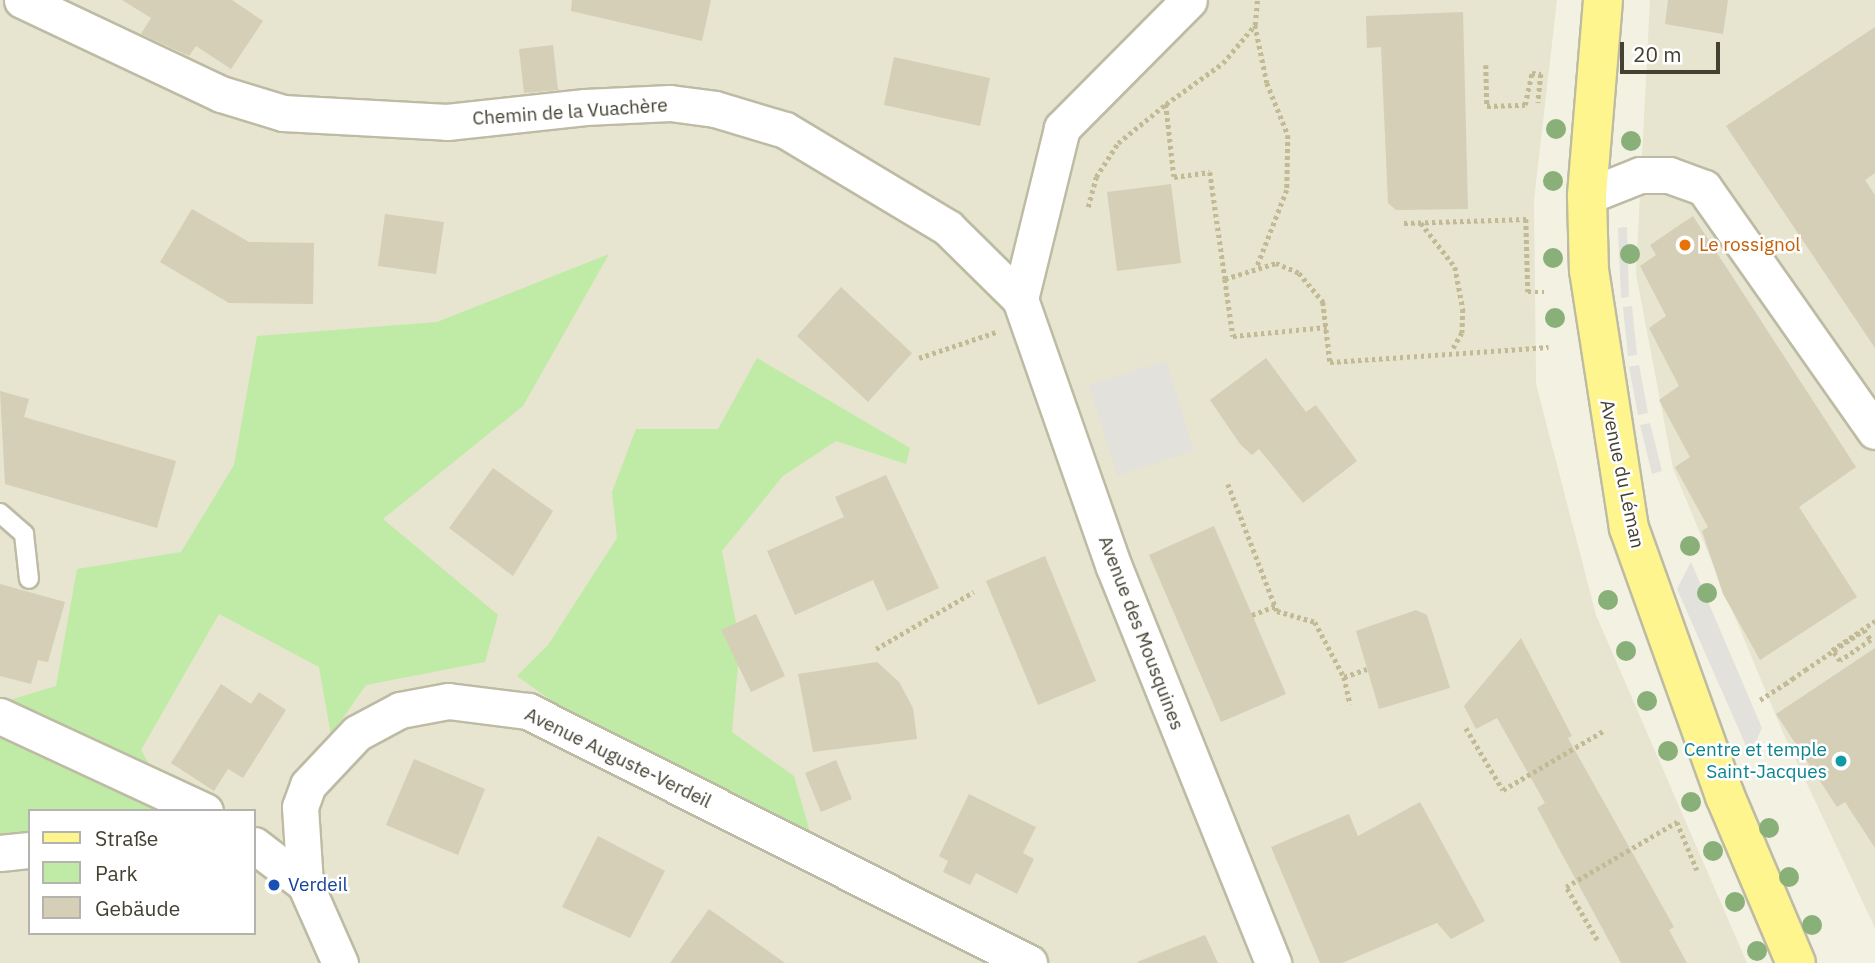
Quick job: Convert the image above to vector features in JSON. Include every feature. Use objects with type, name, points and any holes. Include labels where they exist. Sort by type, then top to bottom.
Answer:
[{"type":"main road","name":"Avenue du Léman","points":[[1603,0],[1587,196],[1597,349],[1629,528],[1725,796],[1796,963]]},
{"type":"street","name":"Chemin de la Vuachère","points":[[22,0],[221,94],[283,113],[447,122],[670,103],[785,130],[948,228],[1020,299]]},
{"type":"street","points":[[1020,299],[1062,128],[1189,0]]},
{"type":"street","points":[[1587,196],[1640,175],[1669,175],[1704,188],[1875,431]]},
{"type":"street","name":"Avenue des Mousquines","points":[[1020,299],[1114,567],[1273,963]]},
{"type":"street","name":"Avenue Auguste-Verdeil","points":[[305,884],[300,807],[308,785],[357,733],[400,710],[473,702],[528,711],[1029,963]]},
{"type":"street","points":[[0,716],[201,809]]},
{"type":"street","points":[[257,850],[301,840]]},
{"type":"street","points":[[0,853],[28,850]]},
{"type":"street","points":[[257,850],[305,884],[340,963]]},
{"type":"lane","points":[[0,513],[24,534],[29,579]]},
{"type":"path","points":[[1256,268],[1287,190],[1288,135],[1267,83],[1255,25],[1257,0]]},
{"type":"path","points":[[1088,207],[1096,177],[1118,144],[1166,104],[1223,63],[1255,25]]},
{"type":"path","points":[[1486,65],[1487,106],[1525,105],[1532,73],[1541,74],[1538,103]]},
{"type":"path","points":[[1166,104],[1174,177],[1210,172],[1233,336],[1328,327]]},
{"type":"path","points":[[1404,223],[1526,219],[1528,292],[1544,292]]},
{"type":"path","points":[[1420,223],[1455,267],[1462,332],[1451,351]]},
{"type":"path","points":[[1225,278],[1276,263],[1299,273],[1323,302],[1330,362],[1451,351],[1548,347]]},
{"type":"path","points":[[919,358],[1009,327],[1001,306],[1020,299]]},
{"type":"path","points":[[1228,484],[1275,606]]},
{"type":"path","points":[[876,649],[973,592]]},
{"type":"path","points":[[1252,615],[1275,606],[1315,622],[1344,677],[1350,704]]},
{"type":"path","points":[[1760,700],[1814,664],[1824,657],[1834,650],[1844,644],[1864,630],[1871,640],[1840,661],[1832,650],[1875,621]]},
{"type":"path","points":[[1344,677],[1367,669]]},
{"type":"path","points":[[1466,728],[1503,790],[1605,730]]},
{"type":"path","points":[[1597,940],[1566,887],[1677,822],[1697,870]]},
{"type":"shaded area","points":[[0,0],[1557,0],[1534,200],[1536,384],[1596,615],[1747,963],[0,963]]},
{"type":"shaded area","points":[[1650,0],[1875,0],[1875,928],[1784,735],[1673,468],[1636,274]]},
{"type":"shaded area","points":[[1627,227],[1629,297],[1621,298],[1618,228]]},
{"type":"shaded area","points":[[1632,306],[1637,355],[1628,356],[1623,307]]},
{"type":"shaded area","points":[[1166,361],[1194,451],[1117,475],[1089,385]]},
{"type":"shaded area","points":[[1639,365],[1648,413],[1638,415],[1629,367]]},
{"type":"shaded area","points":[[1650,423],[1662,471],[1652,474],[1640,425]]},
{"type":"shaded area","points":[[1691,562],[1762,728],[1750,755],[1677,589]]},
{"type":"green space","points":[[609,254],[523,406],[383,519],[498,615],[485,662],[366,685],[331,735],[319,667],[219,614],[141,750],[175,809],[28,809],[28,867],[0,874],[0,703],[56,686],[77,569],[181,552],[234,465],[257,336],[437,322]]},
{"type":"green space","points":[[757,358],[910,448],[906,464],[836,441],[783,476],[722,551],[740,643],[732,732],[794,776],[810,832],[559,706],[517,676],[548,645],[617,538],[612,492],[636,429],[718,429]]},
{"type":"building","points":[[122,0],[232,0],[263,21],[231,69],[196,46],[189,56],[141,34],[151,18]]},
{"type":"building","points":[[572,0],[711,0],[702,41],[571,11]]},
{"type":"building","points":[[1668,0],[1728,0],[1723,34],[1665,24]]},
{"type":"building","points":[[1463,12],[1468,209],[1396,210],[1388,203],[1381,47],[1367,48],[1366,16]]},
{"type":"building","points":[[1875,27],[1875,173],[1865,180],[1875,195],[1875,348],[1726,126]]},
{"type":"building","points":[[553,45],[558,90],[524,93],[519,49]]},
{"type":"building","points":[[894,57],[990,78],[980,126],[884,105]]},
{"type":"building","points":[[1171,184],[1181,263],[1117,271],[1107,192]]},
{"type":"building","points":[[192,209],[249,242],[314,243],[313,304],[229,303],[160,262]]},
{"type":"building","points":[[385,214],[444,222],[436,274],[378,266]]},
{"type":"building","points":[[1693,216],[1856,467],[1799,507],[1857,597],[1760,660],[1723,594],[1702,531],[1708,527],[1675,467],[1690,457],[1659,400],[1679,386],[1649,328],[1666,316],[1640,266],[1656,255],[1650,245]]},
{"type":"building","points":[[841,287],[912,353],[868,402],[797,336]]},
{"type":"building","points":[[1266,358],[1306,412],[1316,405],[1357,461],[1303,503],[1259,449],[1252,455],[1240,444],[1210,400]]},
{"type":"building","points":[[0,391],[29,399],[24,417],[176,461],[157,528],[5,484]]},
{"type":"building","points":[[493,468],[553,511],[513,576],[449,528]]},
{"type":"building","points":[[886,475],[939,588],[887,611],[873,580],[795,615],[767,551],[844,517],[835,497]]},
{"type":"building","points":[[1214,526],[1286,694],[1221,722],[1149,555]]},
{"type":"building","points":[[1045,556],[1096,681],[1038,705],[986,581]]},
{"type":"building","points":[[0,584],[65,602],[48,662],[38,660],[31,684],[0,676]]},
{"type":"building","points":[[1416,610],[1427,615],[1450,688],[1379,709],[1356,631]]},
{"type":"building","points":[[756,614],[785,676],[751,692],[721,630]]},
{"type":"building","points":[[1521,638],[1572,736],[1568,738],[1674,927],[1669,930],[1687,963],[1621,963],[1537,808],[1545,803],[1497,718],[1476,729],[1464,706]]},
{"type":"building","name":"Centre et temple Saint-Jacques","points":[[1875,648],[1875,848],[1845,802],[1837,807],[1776,714]]},
{"type":"building","points":[[877,662],[899,682],[913,708],[917,739],[813,752],[798,674]]},
{"type":"building","points":[[221,684],[251,704],[259,692],[286,710],[243,778],[228,769],[214,791],[171,763]]},
{"type":"building","points":[[414,759],[485,789],[458,855],[386,825]]},
{"type":"building","points":[[836,760],[852,799],[821,812],[805,773]]},
{"type":"building","points":[[969,794],[1036,827],[1023,853],[1034,859],[1017,894],[976,873],[970,885],[943,872],[948,861],[939,856]]},
{"type":"building","points":[[1420,802],[1485,921],[1451,939],[1437,923],[1342,963],[1320,963],[1271,847],[1349,814],[1358,836]]},
{"type":"building","points":[[598,836],[665,871],[630,938],[562,907]]},
{"type":"building","points":[[709,909],[785,963],[670,963]]},
{"type":"building","points":[[1205,935],[1218,963],[1137,962]]},
{"type":"place","name":"Le rossignol","points":[[1685,245]]},
{"type":"place","name":"Centre et temple Saint-Jacques","points":[[1841,761]]},
{"type":"place","name":"Verdeil","points":[[274,885]]}]
